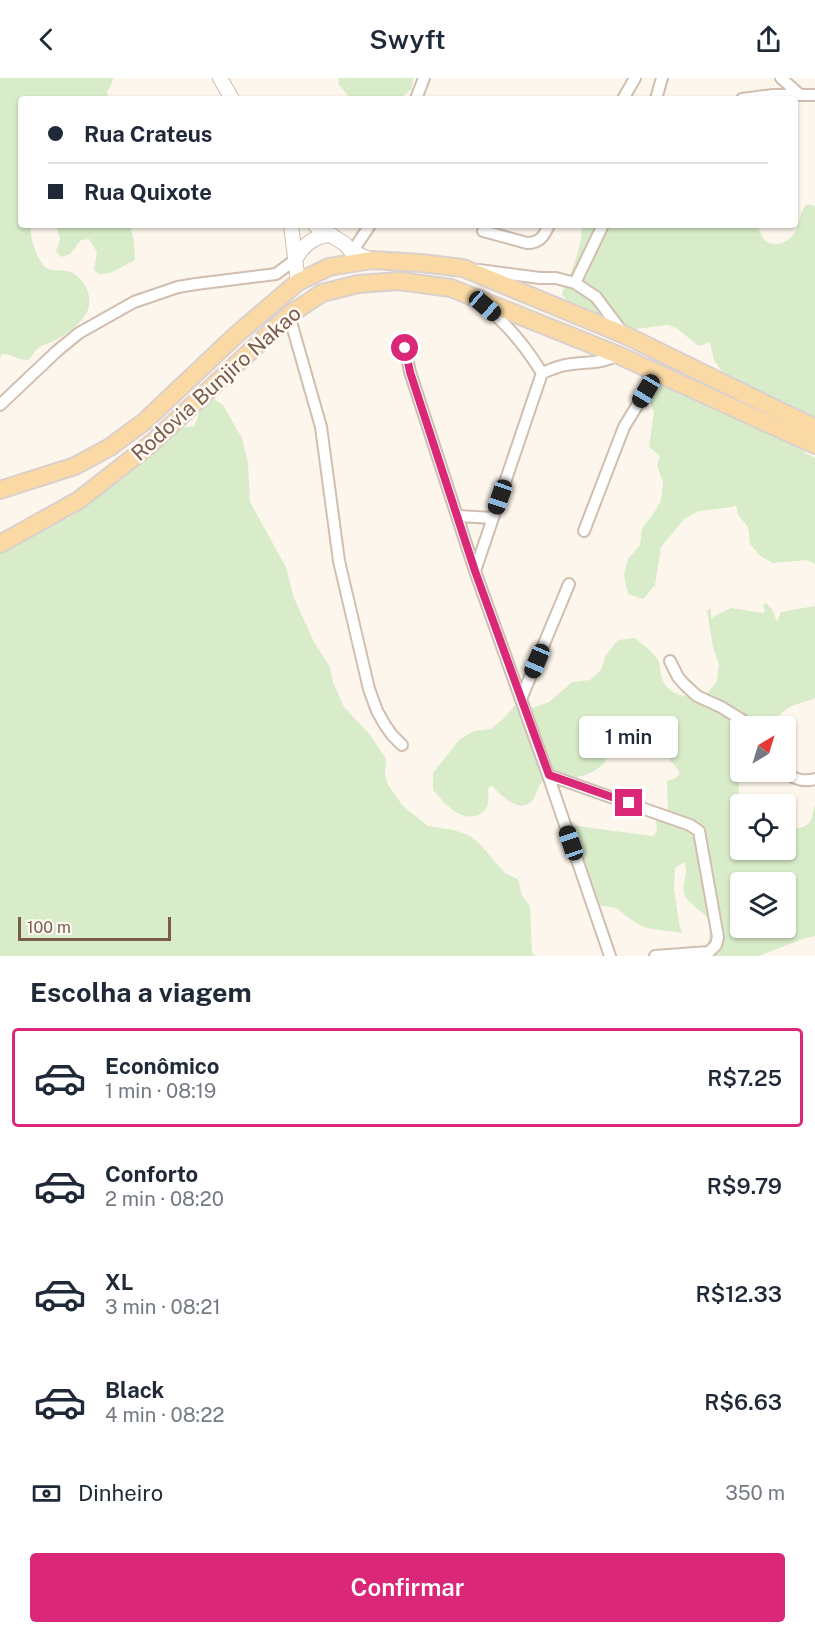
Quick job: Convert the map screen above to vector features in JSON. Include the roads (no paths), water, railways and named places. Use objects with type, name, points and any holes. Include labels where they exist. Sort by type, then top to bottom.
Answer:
[{"type":"main road","name":"Rodovia Bunjiro Nakao","points":[[0,490],[75,466],[110,447],[144,422],[235,336],[298,282],[329,267],[372,260],[463,268],[625,335],[815,428]]},
{"type":"main road","name":"Rodovia Bunjiro Nakao","points":[[0,544],[79,500],[152,443],[289,315],[322,293],[358,284],[399,281],[451,288],[618,355],[815,445]]},
{"type":"street","points":[[220,78],[230,96]]},
{"type":"street","points":[[417,96],[424,78]]},
{"type":"street","points":[[624,96],[635,78]]},
{"type":"street","points":[[657,96],[662,78]]},
{"type":"street","points":[[781,78],[799,94]]},
{"type":"street","points":[[776,96],[815,95]]},
{"type":"street","points":[[291,228],[298,282]]},
{"type":"street","points":[[320,228],[345,244],[352,252],[372,260]]},
{"type":"street","points":[[352,252],[368,228]]},
{"type":"street","points":[[483,231],[533,243],[544,236],[548,228]]},
{"type":"street","points":[[575,283],[602,228]]},
{"type":"street","points":[[0,405],[79,333],[134,302],[178,287],[276,274],[295,260],[303,247],[315,238],[332,235]]},
{"type":"street","points":[[463,268],[555,278],[575,283],[596,297],[625,335]]},
{"type":"street","points":[[451,288],[485,306],[503,321],[526,347],[542,373]]},
{"type":"street","points":[[289,315],[321,427],[339,561],[369,689],[385,725],[402,745]]},
{"type":"street","points":[[405,348],[410,372],[475,571],[549,775],[610,956]]},
{"type":"street","points":[[542,373],[564,365],[595,363],[618,355]]},
{"type":"street","points":[[475,571],[542,373]]},
{"type":"street","points":[[584,531],[624,427],[657,373]]},
{"type":"street","points":[[458,516],[493,518]]},
{"type":"street","points":[[521,699],[569,584]]},
{"type":"street","points":[[670,661],[678,677],[697,696],[736,716]]},
{"type":"street","points":[[549,775],[696,829],[718,937],[716,945],[709,952],[655,956]]},
{"type":"street","points":[[796,779],[815,779]]}]
